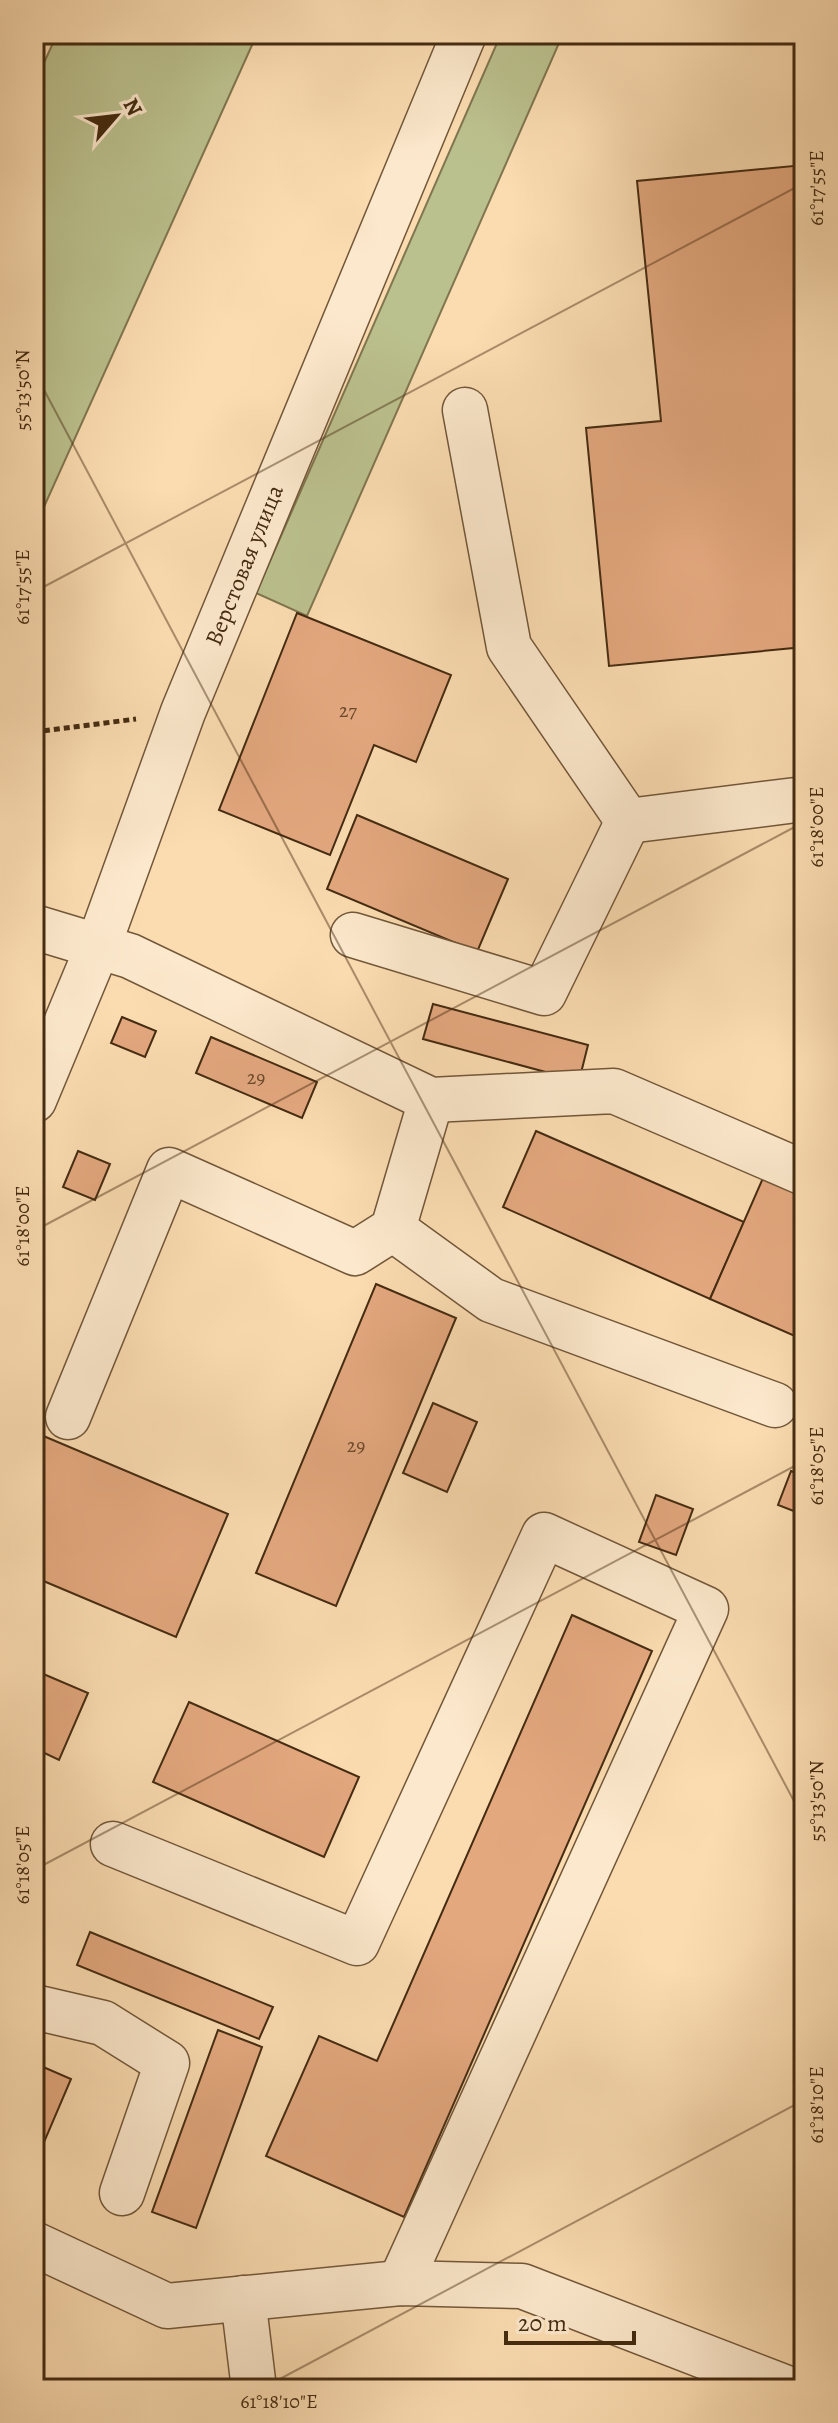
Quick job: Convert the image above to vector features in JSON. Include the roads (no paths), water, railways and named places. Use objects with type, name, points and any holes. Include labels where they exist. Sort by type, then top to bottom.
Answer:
[{"type":"street","name":"Верстовая улица","points":[[34,1100],[99,944],[183,712],[464,34]]},
{"type":"street","points":[[465,410],[509,647],[628,821]]},
{"type":"street","points":[[628,821],[804,799]]},
{"type":"street","points":[[353,935],[544,993],[628,821]]},
{"type":"street","points":[[34,927],[99,944],[431,1100],[614,1091],[804,1173]]},
{"type":"street","points":[[68,1417],[169,1170],[355,1253],[393,1229],[431,1100]]},
{"type":"street","points":[[393,1229],[491,1300],[775,1405]]},
{"type":"street","points":[[113,1844],[357,1943],[544,1535],[706,1609],[400,2283]]},
{"type":"street","points":[[34,2007],[103,2023],[167,2063],[122,2193]]},
{"type":"street","points":[[34,2244],[167,2306],[400,2283],[522,2286],[789,2389]]},
{"type":"street","points":[[243,2298],[254,2389]]}]
